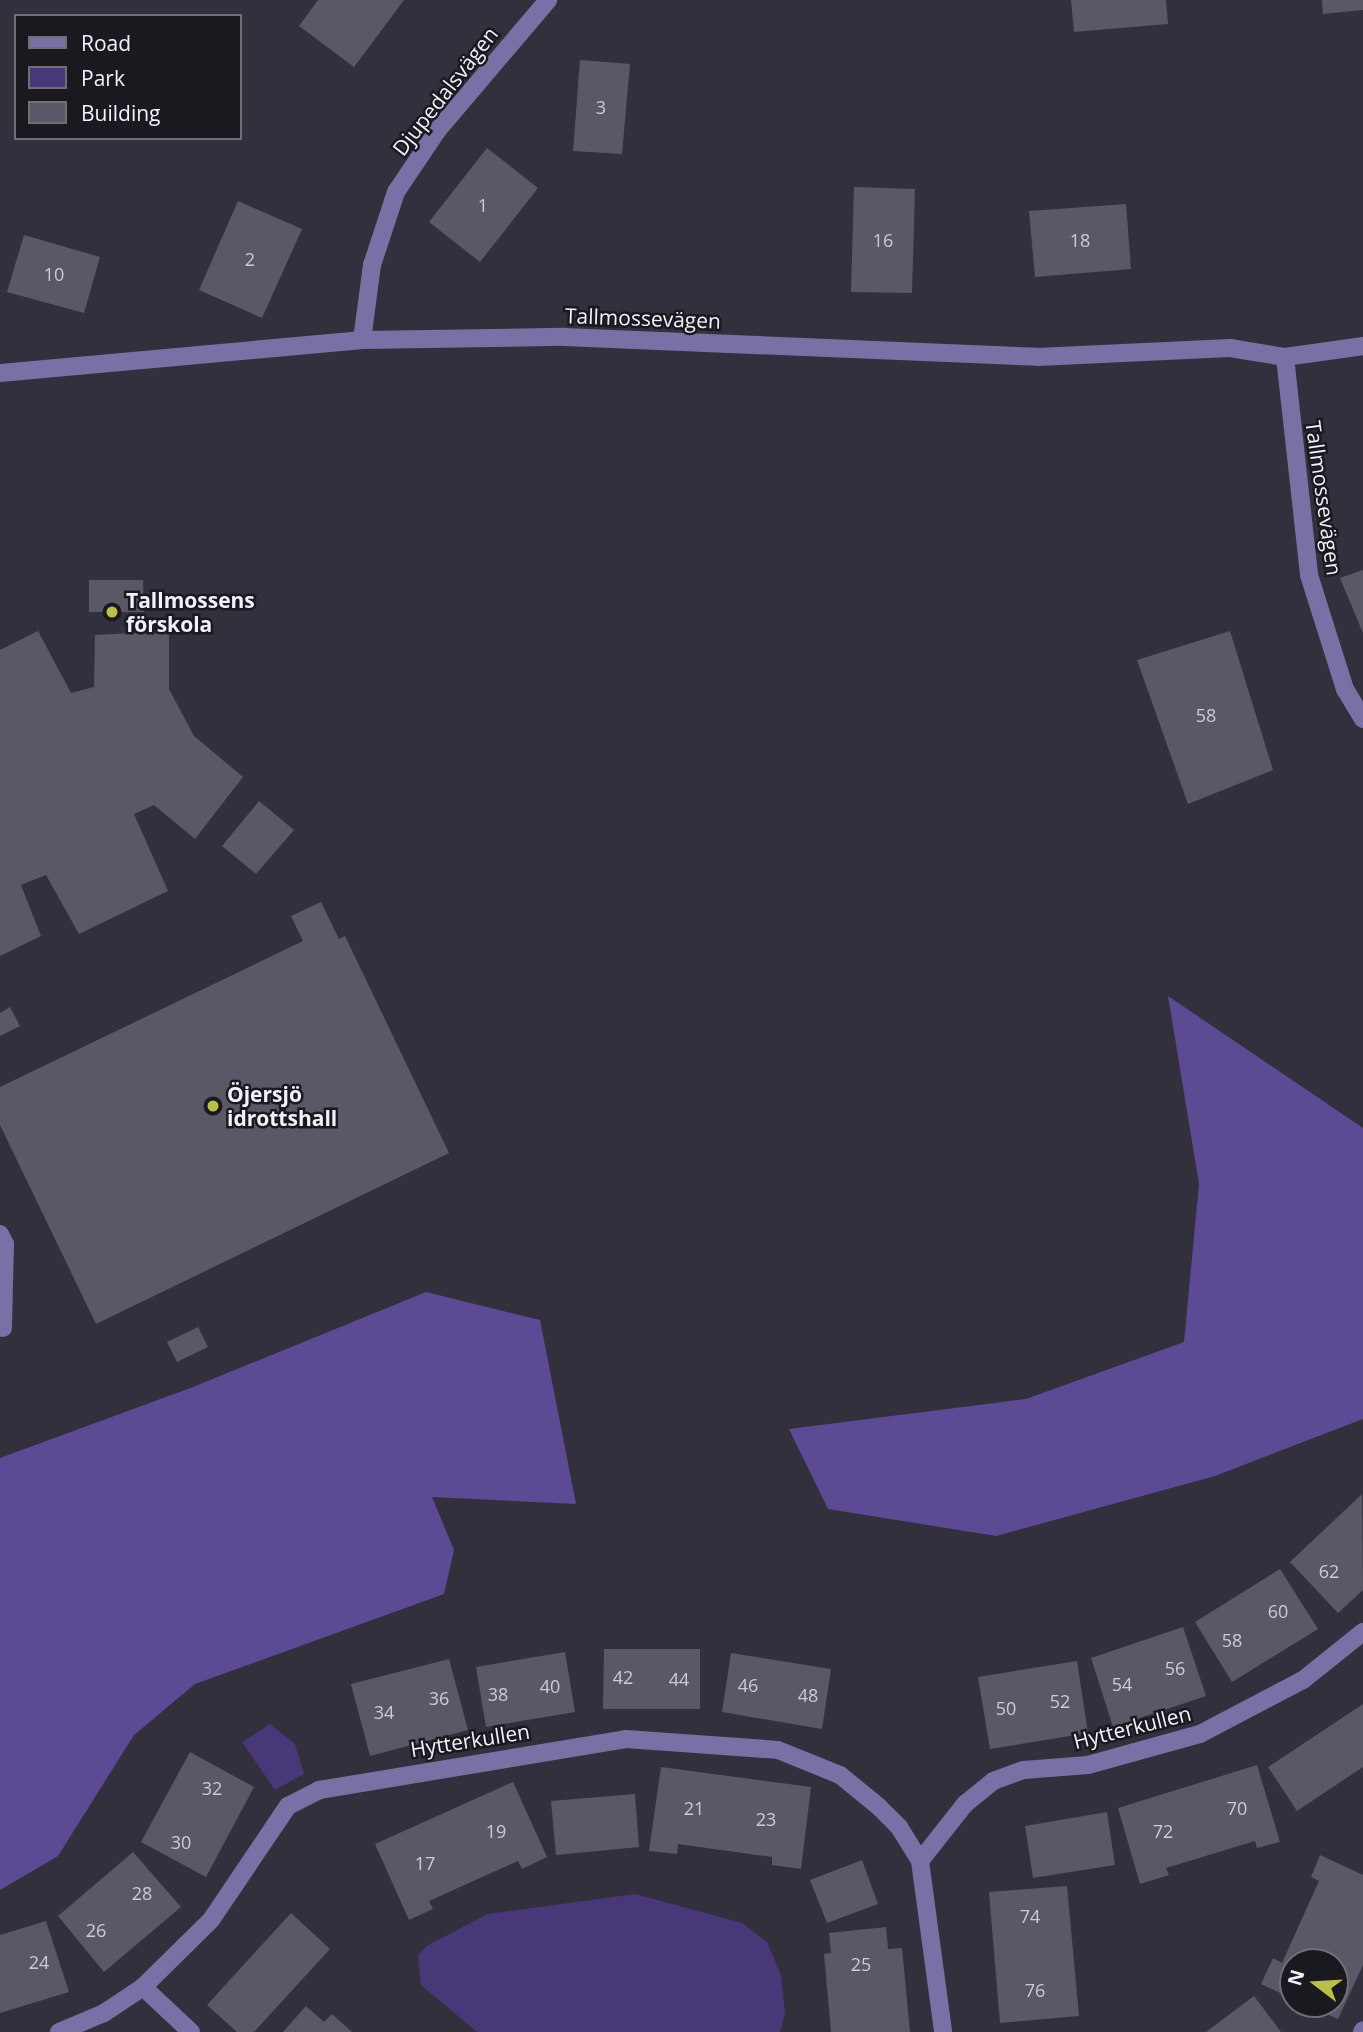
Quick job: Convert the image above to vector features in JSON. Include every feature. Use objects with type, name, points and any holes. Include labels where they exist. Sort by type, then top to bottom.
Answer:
[{"type":"street","name":"Djupedalsvägen","points":[[362,340],[372,265],[396,192],[437,131],[548,0]]},
{"type":"street","name":"Tallmossevägen","points":[[0,373],[362,340],[564,337],[1038,357],[1230,348],[1285,357],[1363,346]]},
{"type":"street","name":"Tallmossevägen","points":[[1285,357],[1309,575],[1345,689],[1363,719]]},
{"type":"street","points":[[0,1234],[5,1244],[3,1328]]},
{"type":"street","name":"Hytterkullen","points":[[920,1861],[965,1804],[993,1780],[1024,1770],[1088,1765],[1200,1734],[1303,1680],[1363,1632]]},
{"type":"street","name":"Hytterkullen","points":[[59,2032],[104,2013],[143,1987],[211,1920],[288,1806],[319,1790],[468,1762],[626,1739],[778,1750],[840,1775],[899,1827],[920,1861],[943,2032]]},
{"type":"street","points":[[143,1987],[191,2032]]},
{"type":"green space","points":[[270,1724],[295,1744],[304,1774],[275,1790],[242,1742]]},
{"type":"green space","points":[[635,1894],[742,1923],[767,1942],[781,1975],[785,2014],[780,2032],[477,2032],[421,1985],[418,1955],[428,1945],[488,1914]]},
{"type":"shaded area","points":[[1168,996],[1363,1128],[1363,1419],[1215,1476],[996,1536],[828,1509],[789,1429],[1026,1399],[1184,1342],[1199,1184]]},
{"type":"shaded area","points":[[426,1292],[540,1320],[576,1504],[432,1497],[454,1550],[444,1594],[195,1684],[134,1735],[58,1856],[0,1890],[0,1458],[193,1387]]},
{"type":"building","points":[[318,0],[404,0],[354,67],[299,26]]},
{"type":"building","points":[[1071,0],[1166,0],[1168,24],[1074,32]]},
{"type":"building","points":[[1322,0],[1363,0],[1363,10],[1323,14]]},
{"type":"building","points":[[580,60],[630,64],[622,154],[573,151]]},
{"type":"building","points":[[487,148],[538,188],[480,262],[429,222]]},
{"type":"building","points":[[854,187],[915,189],[912,293],[851,292]]},
{"type":"building","points":[[238,201],[302,229],[262,318],[199,290]]},
{"type":"building","points":[[1126,204],[1131,269],[1035,277],[1029,211]]},
{"type":"building","points":[[24,235],[100,257],[84,313],[7,292]]},
{"type":"building","points":[[1363,570],[1363,633],[1340,578]]},
{"type":"building","points":[[89,580],[143,580],[144,612],[89,612]]},
{"type":"building","points":[[38,631],[71,693],[94,687],[95,635],[169,631],[169,689],[194,736],[243,777],[195,839],[154,805],[134,814],[168,891],[79,934],[46,875],[21,885],[41,936],[0,956],[0,650]]},
{"type":"building","points":[[1230,631],[1273,770],[1188,804],[1137,660]]},
{"type":"building","points":[[259,801],[294,830],[256,874],[222,846]]},
{"type":"building","name":"Öjersjö idrottshall","points":[[321,902],[339,939],[345,936],[449,1153],[96,1324],[0,1125],[0,1087],[303,941],[291,916]]},
{"type":"building","points":[[10,1007],[20,1026],[0,1036],[0,1013]]},
{"type":"building","points":[[198,1327],[208,1347],[177,1362],[167,1342]]},
{"type":"building","points":[[1362,1494],[1363,1590],[1338,1613],[1290,1562]]},
{"type":"building","points":[[1280,1569],[1318,1629],[1232,1682],[1195,1622]]},
{"type":"building","points":[[1183,1627],[1206,1696],[1113,1727],[1091,1658]]},
{"type":"building","points":[[604,1649],[700,1649],[700,1709],[603,1709]]},
{"type":"building","points":[[565,1652],[575,1712],[486,1727],[476,1667]]},
{"type":"building","points":[[731,1653],[831,1669],[822,1729],[722,1712]]},
{"type":"building","points":[[449,1659],[468,1730],[370,1756],[351,1684]]},
{"type":"building","points":[[1077,1661],[1088,1733],[990,1749],[978,1677]]},
{"type":"building","points":[[1363,1704],[1363,1767],[1297,1811],[1268,1767]]},
{"type":"building","points":[[190,1752],[254,1787],[206,1877],[141,1842]]},
{"type":"building","points":[[1257,1765],[1280,1842],[1257,1848],[1255,1841],[1166,1868],[1169,1875],[1140,1884],[1118,1808]]},
{"type":"building","points":[[661,1767],[811,1787],[801,1869],[772,1865],[772,1857],[678,1844],[677,1854],[649,1851]]},
{"type":"building","points":[[513,1782],[547,1857],[522,1869],[518,1861],[429,1901],[433,1909],[409,1920],[375,1844]]},
{"type":"building","points":[[635,1794],[639,1847],[556,1855],[551,1801]]},
{"type":"building","points":[[1107,1812],[1115,1865],[1033,1878],[1025,1826]]},
{"type":"building","points":[[133,1852],[181,1907],[104,1972],[58,1916]]},
{"type":"building","points":[[1320,1855],[1363,1875],[1363,1965],[1349,1995],[1349,1948],[1289,1948],[1319,1881],[1311,1877]]},
{"type":"building","points":[[862,1860],[878,1904],[827,1923],[810,1880]]},
{"type":"building","points":[[1067,1886],[1079,2016],[1000,2023],[989,1892]]},
{"type":"building","points":[[291,1913],[330,1949],[254,2032],[237,2032],[207,2005]]},
{"type":"building","points":[[46,1921],[69,1992],[0,2013],[0,1935]]},
{"type":"building","points":[[886,1927],[888,1949],[902,1948],[910,2032],[831,2032],[824,1954],[831,1953],[829,1933]]},
{"type":"building","points":[[1273,1958],[1279,1961],[1279,1992],[1261,1984]]},
{"type":"building","points":[[1254,1996],[1281,2032],[1206,2032]]},
{"type":"building","points":[[306,2006],[324,2022],[332,2014],[352,2032],[283,2032]]},
{"type":"place","name":"Tallmossens förskola","points":[[112,612]]},
{"type":"place","name":"Öjersjö idrottshall","points":[[213,1106]]}]
